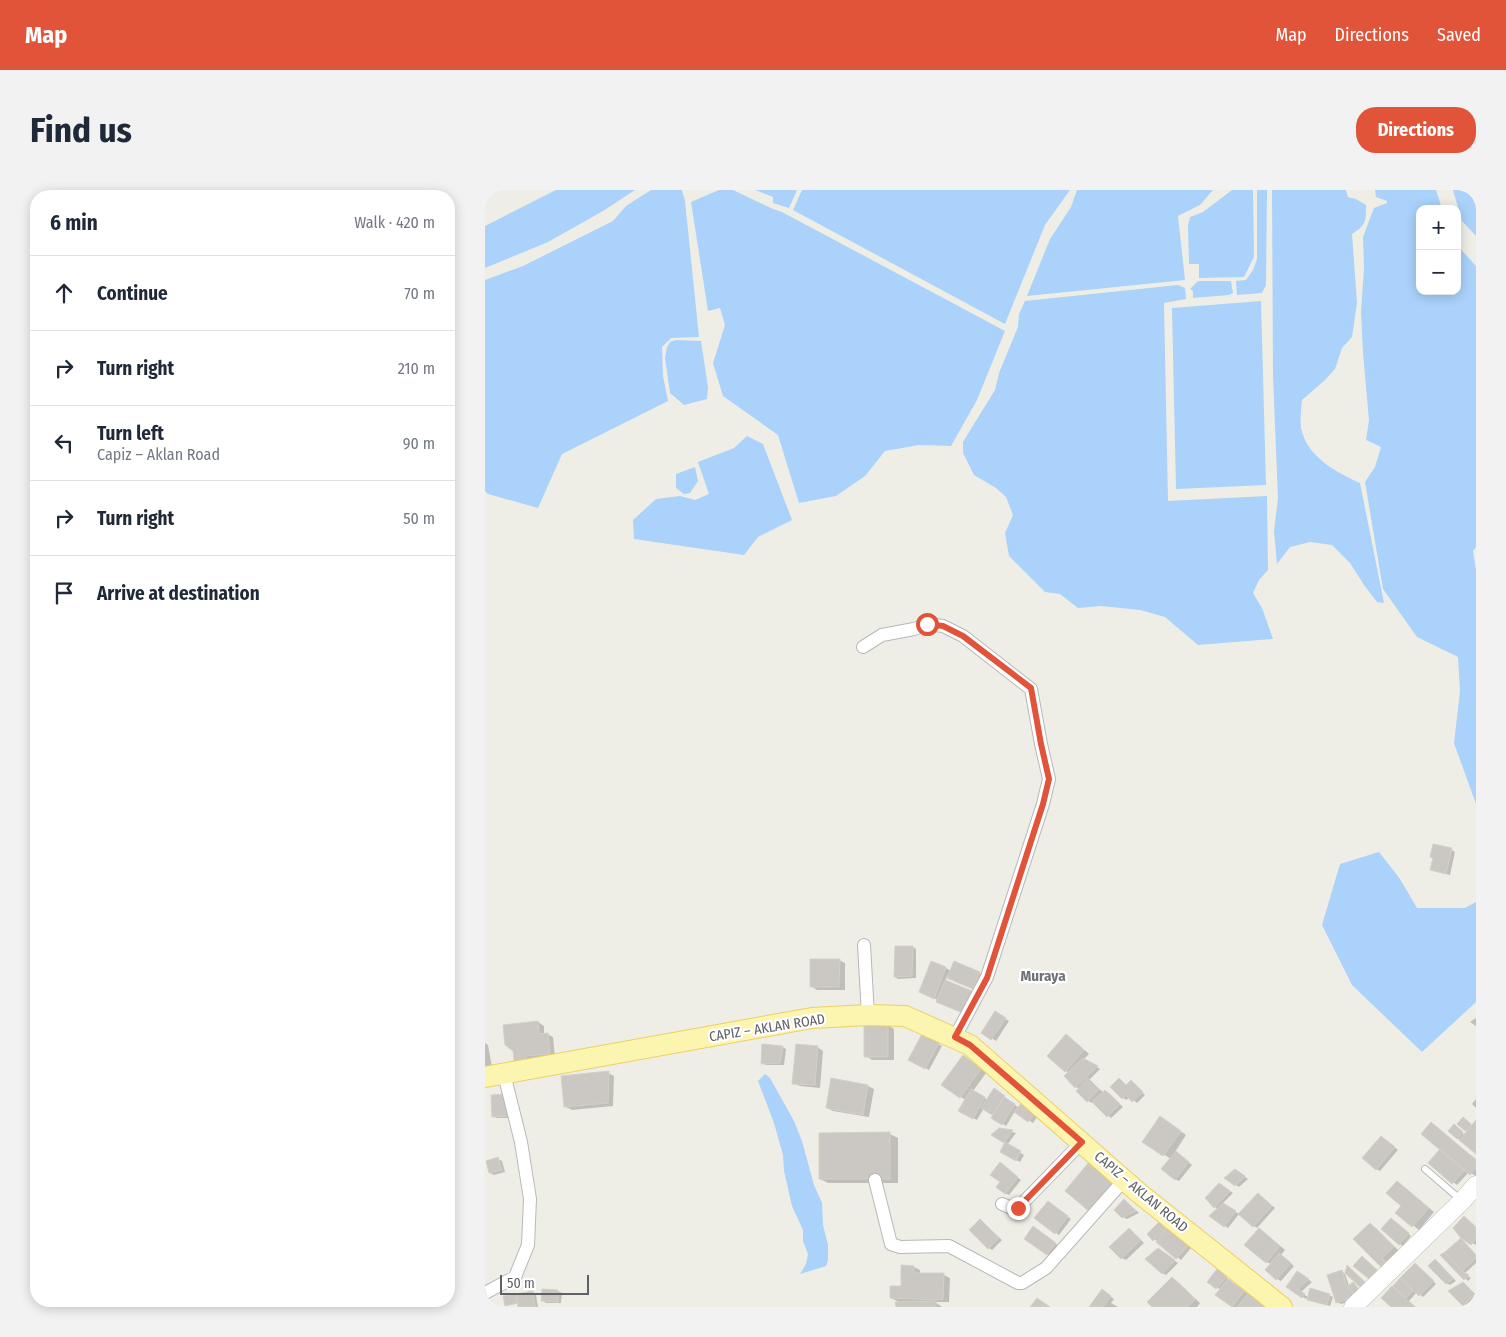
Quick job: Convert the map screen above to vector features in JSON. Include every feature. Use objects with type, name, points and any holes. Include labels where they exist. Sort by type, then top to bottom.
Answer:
[{"type":"main road","name":"CAPIZ – AKLAN ROAD","points":[[495,1075],[812,1018],[868,1015],[905,1016],[970,1045],[1125,1180],[1282,1307]]},
{"type":"main road","points":[[1353,1307],[1462,1201],[1476,1185]]},
{"type":"street","points":[[863,647],[882,634],[913,629],[927,624],[943,626],[963,636],[1031,688],[1049,779],[1043,804],[987,978],[955,1037]]},
{"type":"street","points":[[863,945],[868,1015]]},
{"type":"street","points":[[485,1293],[515,1276],[528,1245],[530,1199],[521,1142],[495,1075]]},
{"type":"street","points":[[1002,1204],[1013,1209],[1018,1208],[1082,1142]]},
{"type":"street","points":[[875,1180],[891,1244],[901,1246],[949,1246],[1018,1283],[1022,1283],[1046,1268],[1125,1180]]},
{"type":"lane","points":[[1425,1168],[1462,1201]]},
{"type":"water","points":[[556,190],[635,190],[603,211],[548,242],[485,268],[485,226]]},
{"type":"water","points":[[651,190],[682,190],[685,201],[699,337],[671,338],[662,347],[663,376],[668,401],[562,454],[538,508],[488,494],[485,491],[485,280],[523,266],[613,221],[626,206]]},
{"type":"water","points":[[719,190],[733,190],[782,212],[1005,331],[977,400],[951,446],[919,445],[885,451],[865,476],[836,496],[799,503],[778,435],[723,396],[713,363],[725,325],[720,308],[708,311],[691,202]]},
{"type":"water","points":[[755,190],[797,190],[789,208],[773,203],[773,197]]},
{"type":"water","points":[[802,190],[1070,190],[1045,225],[1005,324],[793,210]]},
{"type":"water","points":[[1077,190],[1213,190],[1200,205],[1178,216],[1185,280],[1027,296],[1050,239],[1071,207]]},
{"type":"water","points":[[1232,190],[1253,190],[1254,257],[1244,277],[1199,278],[1199,264],[1189,264],[1188,225],[1190,217],[1203,212]]},
{"type":"water","points":[[1257,190],[1267,190],[1266,285],[1262,293],[1237,295],[1236,281],[1246,280],[1253,270],[1257,259]]},
{"type":"water","points":[[1272,190],[1346,190],[1348,197],[1366,205],[1364,222],[1352,234],[1357,303],[1352,337],[1342,348],[1335,369],[1302,400],[1301,428],[1309,447],[1316,455],[1341,474],[1360,483],[1384,603],[1377,602],[1350,563],[1332,545],[1310,542],[1290,547],[1277,564],[1274,531],[1278,498],[1273,376]]},
{"type":"water","points":[[1375,190],[1436,190],[1441,205],[1416,205],[1416,295],[1461,295],[1461,249],[1476,266],[1476,547],[1473,551],[1476,570],[1476,804],[1454,743],[1460,691],[1458,657],[1417,637],[1383,589],[1365,482],[1375,467],[1381,447],[1366,440],[1369,420],[1361,312],[1364,268],[1363,237],[1374,208],[1387,203],[1387,201],[1376,197]]},
{"type":"water","points":[[1453,190],[1476,190],[1476,236],[1462,221],[1461,205],[1457,205]]},
{"type":"water","points":[[1198,281],[1231,281],[1233,293],[1193,298],[1193,291],[1190,289]]},
{"type":"water","points":[[1178,285],[1185,288],[1186,299],[1164,303],[1168,501],[1267,496],[1268,570],[1259,580],[1253,593],[1262,608],[1273,639],[1198,645],[1165,617],[1140,610],[1101,606],[1078,608],[1060,594],[1045,592],[1009,556],[1005,533],[1013,515],[1006,497],[996,488],[974,475],[963,453],[963,442],[995,390],[999,373],[1018,327],[1019,314],[1025,301]]},
{"type":"water","points":[[1261,301],[1266,485],[1176,489],[1172,308]]},
{"type":"water","points":[[676,340],[701,341],[708,387],[707,399],[684,405],[670,393],[665,358],[670,342]]},
{"type":"water","points":[[747,436],[763,444],[792,520],[758,537],[744,555],[634,539],[633,520],[656,499],[680,496],[695,500],[709,494],[698,462],[734,448]]},
{"type":"water","points":[[695,467],[698,481],[690,493],[684,494],[676,488],[676,474]]},
{"type":"water","points":[[1379,852],[1400,879],[1417,908],[1465,908],[1476,902],[1476,1002],[1422,1052],[1352,985],[1322,925],[1340,864]]},
{"type":"water","points":[[765,1074],[770,1078],[794,1121],[802,1141],[814,1185],[822,1203],[823,1225],[828,1245],[828,1260],[826,1266],[800,1274],[806,1264],[808,1254],[803,1241],[803,1230],[792,1206],[784,1171],[783,1155],[774,1123],[758,1081]]},
{"type":"building","points":[[1433,844],[1452,848],[1446,874],[1430,870],[1433,858],[1430,857]]},
{"type":"building","points":[[895,946],[913,946],[912,976],[894,977]]},
{"type":"building","points":[[810,959],[840,959],[839,987],[810,987]]},
{"type":"building","points":[[931,961],[946,967],[934,999],[919,992]]},
{"type":"building","points":[[954,961],[980,972],[973,989],[947,978]]},
{"type":"building","points":[[945,980],[972,991],[963,1013],[936,1002]]},
{"type":"building","points":[[995,1011],[1006,1018],[991,1040],[981,1033]]},
{"type":"building","points":[[538,1021],[539,1034],[548,1033],[550,1054],[526,1056],[526,1060],[514,1061],[513,1051],[505,1045],[503,1025]]},
{"type":"building","points":[[888,1024],[888,1057],[864,1057],[864,1026]]},
{"type":"building","points":[[922,1034],[939,1043],[925,1069],[908,1060]]},
{"type":"building","points":[[1066,1034],[1084,1050],[1065,1072],[1047,1056]]},
{"type":"building","points":[[762,1044],[783,1046],[780,1063],[761,1064]]},
{"type":"building","points":[[796,1044],[818,1046],[815,1085],[792,1084]]},
{"type":"building","points":[[963,1055],[981,1069],[960,1098],[941,1085]]},
{"type":"building","points":[[1083,1058],[1098,1066],[1075,1088],[1064,1076]]},
{"type":"building","points":[[609,1071],[608,1103],[564,1107],[561,1076]]},
{"type":"building","points":[[831,1078],[868,1085],[863,1115],[826,1108]]},
{"type":"building","points":[[1088,1078],[1099,1089],[1087,1102],[1076,1091]]},
{"type":"building","points":[[1119,1078],[1126,1085],[1131,1080],[1143,1092],[1132,1102],[1126,1095],[1122,1099],[1110,1087]]},
{"type":"building","points":[[994,1088],[1005,1096],[992,1115],[981,1108]]},
{"type":"building","points":[[971,1089],[985,1097],[973,1119],[958,1111]]},
{"type":"building","points":[[1105,1090],[1120,1104],[1107,1117],[1092,1102]]},
{"type":"building","points":[[506,1094],[507,1116],[492,1117],[491,1095]]},
{"type":"building","points":[[1004,1097],[1015,1104],[1002,1125],[991,1118]]},
{"type":"building","points":[[1024,1100],[1038,1110],[1028,1122],[1014,1112]]},
{"type":"building","points":[[1160,1116],[1181,1131],[1163,1156],[1142,1142]]},
{"type":"building","points":[[1463,1117],[1471,1124],[1465,1131],[1457,1124]]},
{"type":"building","points":[[1476,1120],[1476,1154],[1459,1140]]},
{"type":"building","points":[[1431,1122],[1476,1160],[1476,1168],[1470,1175],[1421,1134]]},
{"type":"building","points":[[1454,1124],[1463,1132],[1457,1139],[1448,1131]]},
{"type":"building","points":[[999,1128],[1013,1130],[1004,1143],[991,1135]]},
{"type":"building","points":[[890,1132],[890,1179],[819,1179],[819,1133]]},
{"type":"building","points":[[1381,1136],[1395,1147],[1376,1170],[1362,1158]]},
{"type":"building","points":[[1005,1142],[1021,1151],[1016,1161],[1000,1152]]},
{"type":"building","points":[[1440,1149],[1465,1170],[1452,1184],[1428,1163]]},
{"type":"building","points":[[1176,1151],[1189,1162],[1175,1180],[1161,1169]]},
{"type":"building","points":[[498,1157],[502,1170],[489,1173],[486,1161]]},
{"type":"building","points":[[1000,1162],[1018,1177],[1005,1194],[996,1187],[1000,1182],[990,1175]]},
{"type":"building","points":[[1089,1162],[1114,1184],[1090,1212],[1065,1191]]},
{"type":"building","points":[[1235,1169],[1245,1176],[1235,1186],[1224,1178]]},
{"type":"building","points":[[1397,1181],[1429,1208],[1412,1227],[1395,1213],[1401,1206],[1386,1193]]},
{"type":"building","points":[[1219,1183],[1230,1191],[1214,1208],[1205,1198]]},
{"type":"building","points":[[1258,1193],[1272,1206],[1253,1227],[1238,1214]]},
{"type":"building","points":[[1124,1199],[1136,1211],[1122,1218],[1114,1210]]},
{"type":"building","points":[[1048,1201],[1068,1216],[1055,1234],[1034,1218]]},
{"type":"building","points":[[1223,1203],[1236,1211],[1224,1227],[1209,1216]]},
{"type":"building","points":[[1464,1216],[1476,1227],[1476,1239],[1471,1245],[1461,1238],[1453,1228]]},
{"type":"building","points":[[1391,1218],[1409,1233],[1399,1245],[1381,1229]]},
{"type":"building","points":[[980,1219],[999,1238],[988,1249],[969,1230]]},
{"type":"building","points":[[1159,1222],[1166,1229],[1153,1241],[1147,1234]]},
{"type":"building","points":[[1370,1223],[1394,1247],[1382,1258],[1386,1262],[1381,1267],[1353,1239]]},
{"type":"building","points":[[1033,1226],[1056,1243],[1047,1255],[1024,1239]]},
{"type":"building","points":[[1129,1228],[1141,1240],[1121,1259],[1109,1247]]},
{"type":"building","points":[[1167,1228],[1188,1246],[1176,1259],[1156,1242]]},
{"type":"building","points":[[1259,1228],[1280,1246],[1266,1263],[1244,1245]]},
{"type":"building","points":[[1461,1238],[1476,1255],[1476,1258],[1462,1271],[1445,1252]]},
{"type":"building","points":[[1158,1248],[1175,1260],[1162,1274],[1145,1259]]},
{"type":"building","points":[[1445,1252],[1462,1271],[1469,1275],[1464,1280],[1440,1255]]},
{"type":"building","points":[[1279,1253],[1291,1263],[1276,1280],[1265,1270]]},
{"type":"building","points":[[1362,1256],[1377,1270],[1369,1279],[1353,1266]]},
{"type":"building","points":[[1435,1259],[1453,1279],[1446,1284],[1428,1266]]},
{"type":"building","points":[[1415,1263],[1434,1281],[1419,1296],[1400,1278]]},
{"type":"building","points":[[901,1265],[914,1266],[914,1273],[944,1273],[943,1300],[890,1298],[890,1286],[901,1286]]},
{"type":"building","points":[[1347,1265],[1367,1284],[1362,1289],[1345,1273]]},
{"type":"building","points":[[1217,1269],[1227,1276],[1216,1289],[1207,1282]]},
{"type":"building","points":[[1342,1270],[1351,1298],[1336,1303],[1327,1275]]},
{"type":"building","points":[[1297,1271],[1309,1279],[1298,1289],[1305,1294],[1302,1298],[1286,1287]]},
{"type":"building","points":[[1172,1277],[1195,1299],[1188,1307],[1152,1307],[1147,1302]]},
{"type":"building","points":[[1400,1278],[1413,1291],[1406,1298],[1393,1286]]},
{"type":"building","points":[[1228,1279],[1244,1291],[1232,1307],[1215,1295]]},
{"type":"building","points":[[1353,1282],[1359,1289],[1355,1296],[1347,1287]]},
{"type":"building","points":[[1463,1282],[1475,1294],[1463,1306],[1448,1291]]},
{"type":"building","points":[[1392,1286],[1415,1307],[1391,1307],[1381,1298]]},
{"type":"building","points":[[1310,1288],[1330,1294],[1327,1305],[1307,1300]]},
{"type":"building","points":[[542,1289],[558,1290],[558,1302],[541,1301]]},
{"type":"building","points":[[1102,1289],[1111,1296],[1103,1307],[1089,1307]]},
{"type":"building","points":[[533,1291],[535,1307],[518,1307],[516,1294]]},
{"type":"building","points":[[1249,1293],[1267,1307],[1237,1307]]},
{"type":"building","points":[[516,1294],[518,1303],[505,1306],[503,1296]]},
{"type":"building","points":[[1037,1298],[1050,1307],[1030,1307]]},
{"type":"building","points":[[936,1301],[936,1307],[896,1307],[895,1302]]},
{"type":"district","name":"Muraya","points":[[1043,976]]},
{"type":"route","points":[[927,624],[943,626],[963,636],[1031,688],[1049,779],[1043,804],[987,978],[955,1037],[970,1045],[1082,1142],[1018,1208]]}]
